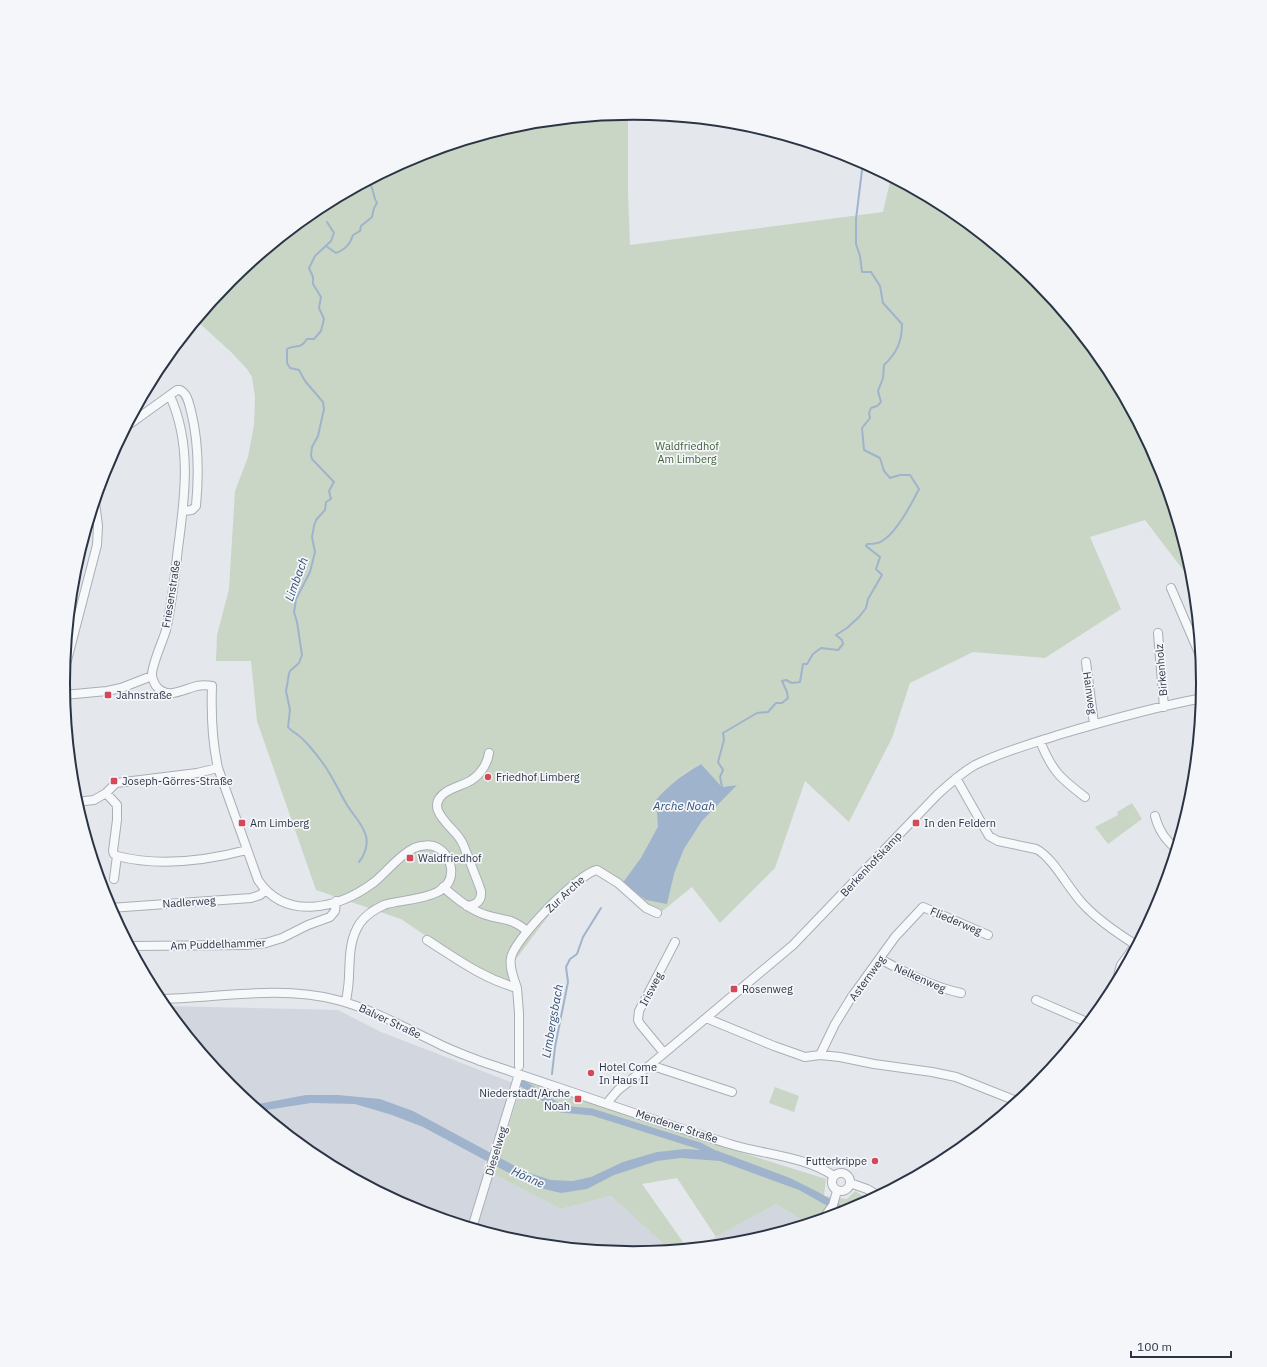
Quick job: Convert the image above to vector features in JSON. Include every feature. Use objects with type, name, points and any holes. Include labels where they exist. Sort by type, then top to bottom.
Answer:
[{"type":"street","points":[[135,420],[177,390],[180,390],[186,395],[195,429],[198,461],[198,485],[196,506],[192,510],[183,511]]},
{"type":"street","name":"Friesenstraße","points":[[152,676],[164,638],[169,612],[183,511],[185,472],[183,439],[175,408],[170,396]]},
{"type":"street","points":[[72,638],[97,544],[98,526],[96,514]]},
{"type":"street","points":[[1171,588],[1196,646]]},
{"type":"street","name":"Birkenholz","points":[[1158,633],[1164,707]]},
{"type":"street","name":"Hainweg","points":[[1086,662],[1094,724]]},
{"type":"street","points":[[70,694],[107,691],[121,688],[152,676],[158,688],[168,693],[174,693],[197,686],[212,686],[212,727],[218,768],[258,880],[265,890],[275,899],[283,903],[299,907],[319,906],[346,898],[368,887],[406,853],[424,845],[437,848],[447,857],[451,872],[450,878],[443,887],[430,896],[383,906],[373,910],[360,922],[352,939],[350,948],[346,1002]]},
{"type":"street","name":"Berkenhofskamp","points":[[607,1103],[618,1090],[793,945],[827,911],[900,832],[956,778],[987,760],[1040,741],[1094,724],[1197,699]]},
{"type":"street","points":[[1040,741],[1057,774],[1085,797]]},
{"type":"street","points":[[467,906],[478,903],[482,895],[482,891],[461,840],[440,816],[438,811],[438,802],[447,791],[472,780],[485,765],[489,753]]},
{"type":"street","points":[[83,801],[94,800],[106,793],[116,783],[197,773],[218,768]]},
{"type":"street","points":[[956,778],[989,836],[998,841],[1036,848],[1041,851],[1088,909],[1110,928],[1133,943]]},
{"type":"street","points":[[106,793],[117,805],[117,820],[113,851],[117,856],[161,862],[200,860],[248,850]]},
{"type":"street","points":[[1155,816],[1158,828],[1163,836],[1173,846]]},
{"type":"street","points":[[114,879],[117,856]]},
{"type":"street","name":"Zur Arche","points":[[516,988],[511,958],[518,942],[576,882],[594,870],[597,870],[618,883],[646,908],[657,913]]},
{"type":"street","points":[[443,887],[467,906],[486,915],[509,919],[516,922],[527,931]]},
{"type":"street","name":"Nadlerweg","points":[[117,908],[251,898],[260,895],[265,890]]},
{"type":"street","name":"Am Puddelhammer","points":[[135,946],[246,945],[270,942],[330,917],[335,911],[336,901]]},
{"type":"street","name":"Fliederweg","points":[[923,907],[988,935]]},
{"type":"street","name":"Asternweg","points":[[820,1055],[835,1024],[851,998],[895,938],[923,907]]},
{"type":"street","points":[[427,940],[477,972],[516,988]]},
{"type":"street","name":"Irisweg","points":[[664,1053],[640,1024],[638,1012],[675,942]]},
{"type":"street","name":"Nelkenweg","points":[[880,959],[948,990],[961,993]]},
{"type":"street","name":"Dieselweg","points":[[473,1224],[519,1070],[519,1013],[516,988]]},
{"type":"street","name":"Balver Straße","points":[[166,999],[286,992],[317,996],[346,1002],[383,1016],[458,1053],[519,1070]]},
{"type":"street","points":[[1036,1000],[1085,1021]]},
{"type":"street","points":[[706,1018],[774,1046],[805,1056],[820,1055],[956,1077],[1013,1100]]},
{"type":"street","points":[[650,1065],[732,1092]]},
{"type":"street","name":"Mendener Straße","points":[[519,1070],[607,1103],[735,1145],[805,1163],[825,1170],[834,1176],[838,1173],[845,1174],[850,1179],[850,1183],[874,1193]]},
{"type":"street","points":[[828,1212],[833,1205],[836,1193],[832,1186],[834,1176]]},
{"type":"street","points":[[836,1193],[847,1190],[850,1183]]},
{"type":"shaded area","points":[[171,1006],[338,1010],[381,1032],[513,1083],[483,1169],[561,1209],[611,1196],[666,1246],[597,1246],[524,1236],[488,1228],[452,1217],[418,1204],[384,1189],[352,1172],[290,1131],[235,1082],[186,1027]]},
{"type":"shaded area","points":[[776,1204],[803,1221],[743,1236],[707,1242]]},
{"type":"green space","name":"Waldfriedhof Am Limberg","points":[[628,120],[630,245],[883,212],[890,182],[915,195],[977,236],[1032,285],[1057,312],[1081,340],[1122,402],[1139,434],[1167,502],[1178,538],[1186,574],[1145,520],[1090,537],[1121,609],[1045,658],[973,652],[910,683],[892,738],[849,822],[805,781],[775,868],[720,923],[692,887],[660,913],[596,867],[558,903],[513,963],[511,983],[489,975],[450,952],[401,919],[316,890],[257,721],[251,661],[216,661],[217,635],[229,589],[235,491],[248,457],[254,425],[255,397],[252,377],[247,369],[200,324],[235,285],[290,236],[352,195],[384,178],[418,163],[452,150],[488,139],[560,125],[597,121]],"holes":[[[700,764],[722,787],[736,785],[702,821],[684,849],[674,874],[623,884],[642,858],[682,775]]]},
{"type":"green space","points":[[1132,803],[1142,819],[1108,844],[1095,827],[1118,815],[1117,812]]},
{"type":"green space","points":[[527,1081],[635,1119],[826,1179],[824,1196],[847,1199],[855,1191],[865,1197],[803,1221],[776,1204],[716,1237],[677,1178],[642,1184],[685,1244],[666,1246],[611,1196],[561,1209],[493,1174],[521,1087]]},
{"type":"green space","points":[[775,1087],[799,1096],[794,1112],[769,1103]]},
{"type":"water","name":"Arche Noah","points":[[701,764],[722,787],[737,785],[702,821],[684,849],[674,874],[667,904],[646,900],[623,884],[642,858],[658,827],[656,800],[677,780]]},
{"type":"water","name":"Hönne","points":[[306,1095],[338,1095],[380,1099],[413,1111],[526,1172],[551,1180],[573,1181],[591,1177],[623,1162],[657,1152],[685,1149],[718,1151],[790,1178],[843,1206],[834,1210],[799,1190],[720,1161],[681,1158],[657,1161],[614,1175],[587,1189],[561,1193],[540,1188],[423,1127],[392,1115],[355,1104],[311,1103],[266,1110],[259,1104]]},
{"type":"waterway","name":"Limbergsbach","points":[[720,788],[722,787],[720,777],[723,770],[718,762],[724,740],[723,733],[757,713],[768,712],[776,703],[782,703],[788,698],[782,681],[786,680],[792,683],[800,682],[803,664],[807,664],[813,654],[821,648],[838,650],[843,644],[842,640],[836,635],[847,628],[866,608],[868,599],[882,575],[876,569],[880,557],[866,546],[867,544],[875,544],[880,542],[893,531],[919,489],[910,475],[900,475],[890,478],[884,471],[880,458],[864,450],[862,428],[870,418],[869,413],[871,408],[877,406],[881,402],[878,391],[883,378],[884,365],[898,346],[902,324],[883,303],[880,286],[871,272],[862,272],[860,256],[856,244],[856,219],[862,169]]},
{"type":"waterway","points":[[326,246],[336,253],[342,250],[349,244],[353,235],[360,231],[361,226],[372,217],[377,203],[371,186]]},
{"type":"waterway","name":"Limbach","points":[[327,222],[334,233],[331,241],[315,256],[309,268],[313,277],[313,284],[321,297],[319,308],[324,319],[321,331],[314,339],[307,339],[300,346],[287,349],[287,363],[290,368],[299,370],[305,381],[323,402],[324,409],[318,436],[312,447],[311,455],[312,459],[334,482],[329,491],[331,499],[326,502],[325,510],[316,520],[314,526],[312,537],[315,552],[310,572],[296,599],[294,612],[302,655],[299,663],[290,671],[286,691],[290,710],[288,727],[304,740],[326,767],[347,805],[365,832],[367,839],[366,846],[359,862]]},
{"type":"waterway","name":"Limbergsbach","points":[[623,884],[642,858],[659,827]]},
{"type":"waterway","name":"Limbergsbach","points":[[552,1074],[555,1047],[568,982],[566,967],[570,959],[577,954],[583,937],[601,908]]},
{"type":"waterway","points":[[522,1083],[561,1109],[592,1112],[700,1146],[717,1155]]},
{"type":"place","name":"Jahnstraße","points":[[108,695]]},
{"type":"place","name":"Friedhof Limberg","points":[[488,777]]},
{"type":"place","name":"Joseph-Görres-Straße","points":[[114,781]]},
{"type":"place","name":"Am Limberg","points":[[242,823]]},
{"type":"place","name":"In den Feldern","points":[[916,823]]},
{"type":"place","name":"Waldfriedhof","points":[[410,858]]},
{"type":"place","name":"Rosenweg","points":[[734,989]]},
{"type":"place","name":"Hotel Come In Haus II","points":[[591,1073]]},
{"type":"place","name":"Niederstadt/Arche Noah","points":[[578,1099]]},
{"type":"place","name":"Futterkrippe","points":[[875,1161]]}]
